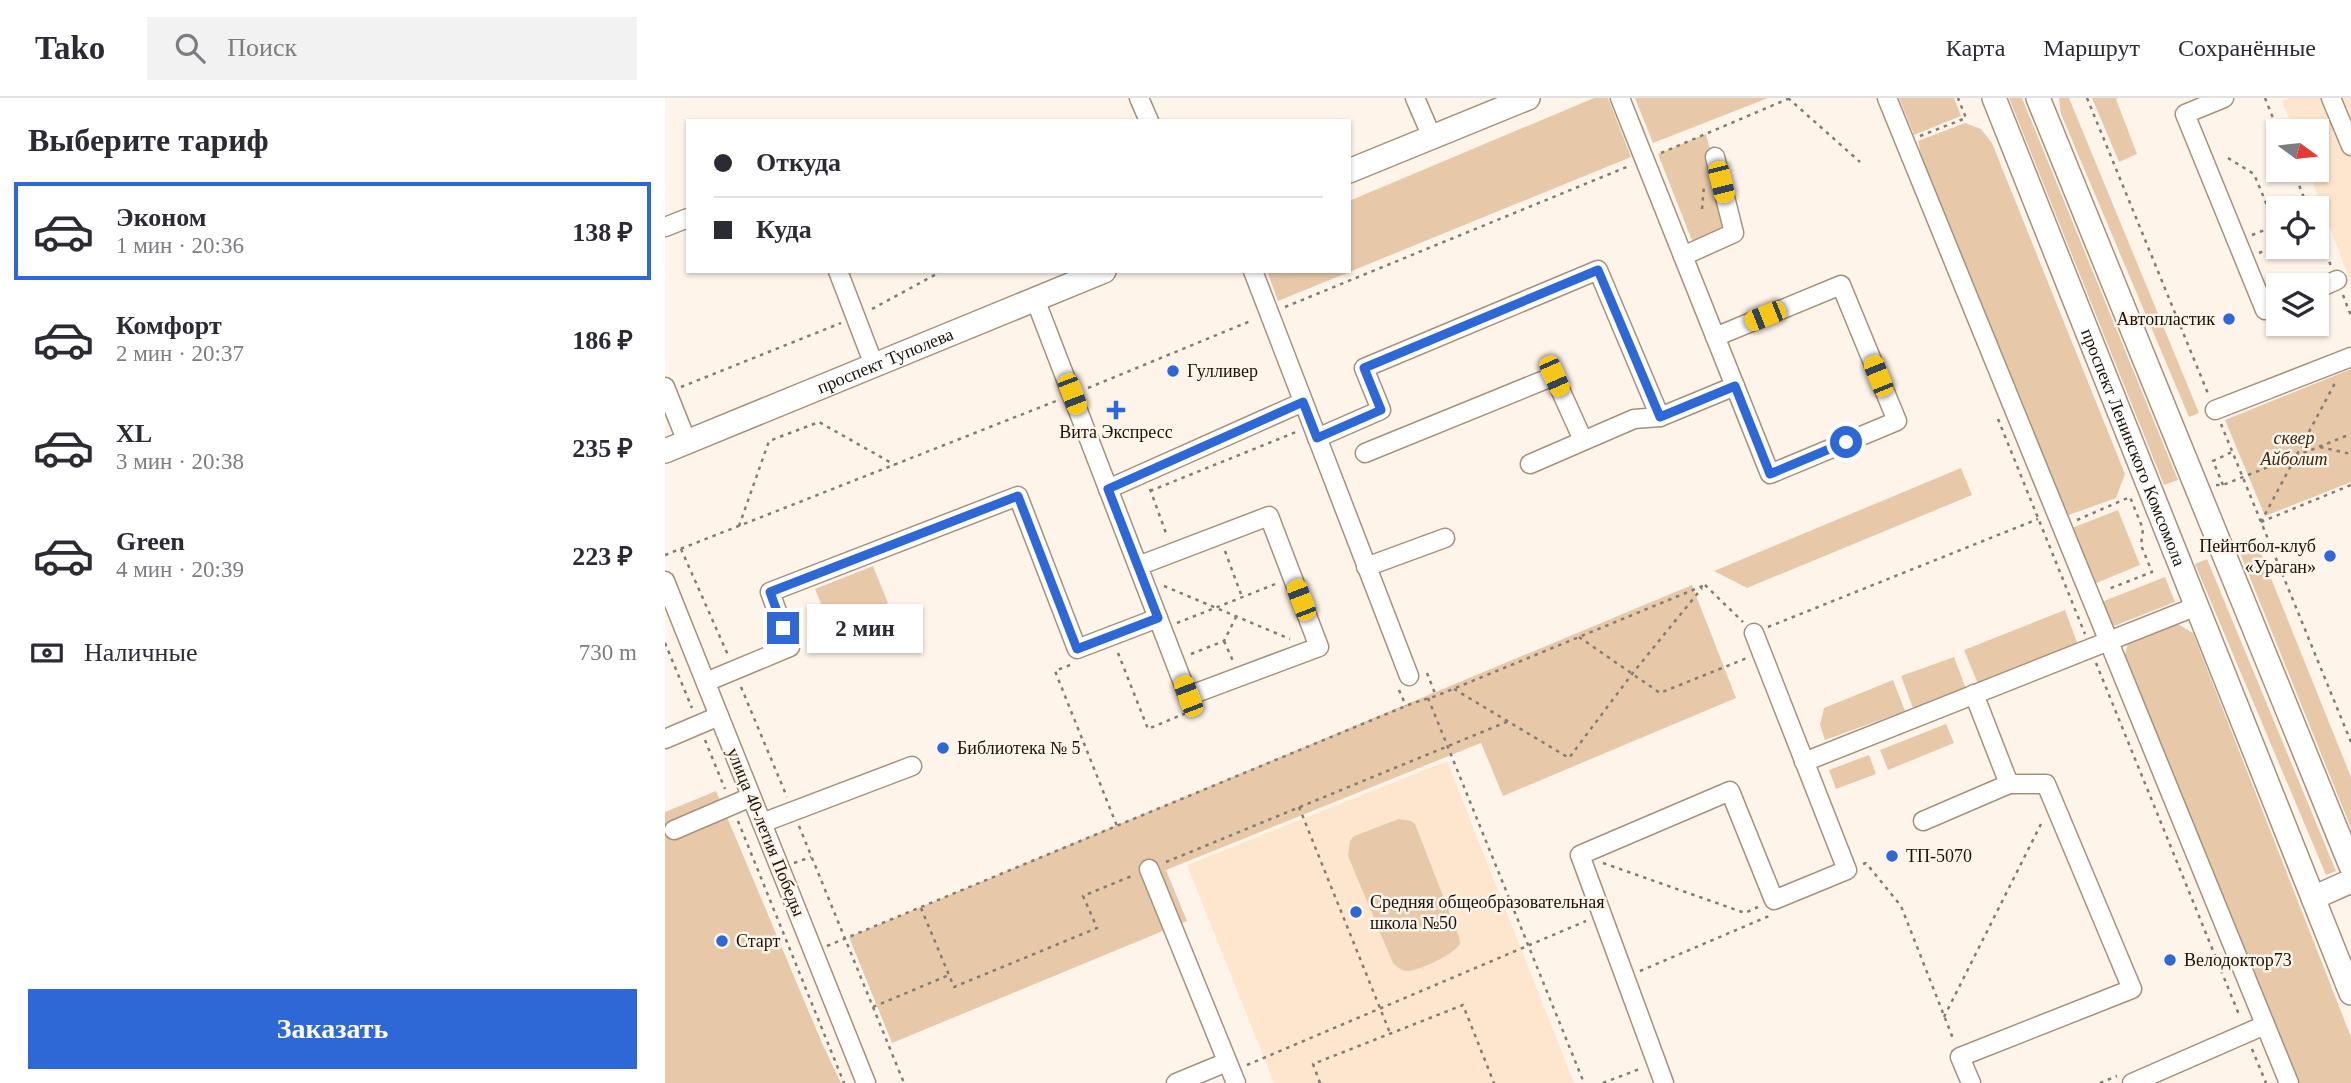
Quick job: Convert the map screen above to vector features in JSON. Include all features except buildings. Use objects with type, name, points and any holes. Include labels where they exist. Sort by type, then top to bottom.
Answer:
[{"type":"main road","points":[[1351,170],[1528,98]]},
{"type":"main road","name":"проспект Ленинского Комсомола","points":[[1994,98],[2351,993]]},
{"type":"main road","points":[[2038,98],[2351,866]]},
{"type":"main road","name":"проспект Туполева","points":[[665,451],[1099,273]]},
{"type":"main road","points":[[2313,898],[2351,881]]},
{"type":"street","points":[[1139,98],[1148,119]]},
{"type":"street","points":[[1415,98],[1432,137]]},
{"type":"street","points":[[1620,98],[1715,337],[1770,474],[1896,421],[1841,285],[1715,337]]},
{"type":"street","points":[[1887,98],[2289,1083]]},
{"type":"street","points":[[2224,98],[2185,114],[2266,310]]},
{"type":"street","points":[[2331,98],[2351,146]]},
{"type":"street","points":[[1683,256],[1734,233],[1715,157]]},
{"type":"street","points":[[665,227],[686,219]]},
{"type":"street","points":[[1309,437],[1381,410],[1364,368],[1598,270],[1660,417]]},
{"type":"street","points":[[839,273],[874,365]]},
{"type":"street","points":[[1254,273],[1303,402],[1309,437],[1366,567],[1402,678]]},
{"type":"street","points":[[2329,284],[2337,280]]},
{"type":"street","points":[[1035,299],[1188,696],[1319,647],[1269,516],[1219,535],[1140,571]]},
{"type":"street","points":[[2215,410],[2350,357]]},
{"type":"street","points":[[1365,453],[1554,376],[1583,440]]},
{"type":"street","points":[[1530,464],[1634,419],[1660,417],[1735,386]]},
{"type":"street","points":[[666,390],[687,442]]},
{"type":"street","points":[[1108,489],[1303,402]]},
{"type":"street","points":[[706,682],[790,646],[770,592],[1018,496],[1077,649],[1160,623]]},
{"type":"street","points":[[1366,567],[1445,538]]},
{"type":"street","name":"улица 40-летия Победы","points":[[665,581],[866,1083]]},
{"type":"street","points":[[1804,762],[2197,606]]},
{"type":"street","points":[[1664,1083],[1580,855],[1730,792],[1774,900],[1847,870],[1754,633]]},
{"type":"street","points":[[1974,694],[2009,784]]},
{"type":"street","points":[[665,739],[719,716]]},
{"type":"street","points":[[762,823],[912,766]]},
{"type":"street","points":[[1923,821],[2009,784],[2046,785],[2132,989],[1960,1057],[1971,1083]]},
{"type":"street","points":[[674,830],[751,797]]},
{"type":"street","points":[[1149,869],[1232,1072],[1176,1083]]},
{"type":"street","points":[[2132,1083],[2265,1025]]},
{"type":"path","points":[[1776,98],[1778,103]]},
{"type":"path","points":[[665,555],[1072,394],[1645,160],[1789,98],[1860,162]]},
{"type":"path","points":[[1905,142],[1966,118],[1958,98]]},
{"type":"path","points":[[2265,98],[2273,119]]},
{"type":"path","points":[[2228,158],[2254,174],[2266,204]]},
{"type":"path","points":[[2250,236],[2266,230]]},
{"type":"path","points":[[2250,257],[2266,250]]},
{"type":"path","points":[[666,390],[857,317],[938,273]]},
{"type":"path","points":[[2350,357],[2261,522],[2351,485]]},
{"type":"path","points":[[738,527],[769,441],[819,422],[895,464]]},
{"type":"path","points":[[1150,491],[1296,432],[1309,437]]},
{"type":"path","points":[[2210,485],[2223,485],[2351,434]]},
{"type":"path","points":[[2009,446],[2266,1083]]},
{"type":"path","points":[[2320,447],[2351,454]]},
{"type":"path","points":[[2223,485],[2213,461],[2232,452]]},
{"type":"path","points":[[1144,473],[1170,545]]},
{"type":"path","points":[[2044,534],[2130,497],[2143,529],[2141,545],[2152,572],[2090,596]]},
{"type":"path","points":[[1705,585],[1754,633],[2038,519]]},
{"type":"path","points":[[1219,535],[1242,597]]},
{"type":"path","points":[[681,550],[735,670],[904,1083]]},
{"type":"path","points":[[1140,571],[1217,608],[1314,649]]},
{"type":"path","points":[[1160,623],[1217,608],[1292,577]]},
{"type":"path","points":[[793,960],[1705,585]]},
{"type":"path","points":[[1453,688],[1569,758],[1632,674],[1705,585]]},
{"type":"path","points":[[1174,661],[1224,641],[1237,616]]},
{"type":"path","points":[[1579,637],[1660,693],[1762,652]]},
{"type":"path","points":[[665,643],[843,1083]]},
{"type":"path","points":[[1116,647],[1148,729],[1197,709]]},
{"type":"path","points":[[1080,662],[1055,671],[1118,826]]},
{"type":"path","points":[[1402,678],[1406,706]]},
{"type":"path","points":[[1428,698],[1584,1083]]},
{"type":"path","points":[[921,908],[954,987],[1097,928],[1083,896],[1509,721]]},
{"type":"path","points":[[1944,1017],[2053,800]]},
{"type":"path","points":[[1299,807],[1390,1033]]},
{"type":"path","points":[[1580,855],[1745,913],[1774,900]]},
{"type":"path","points":[[1847,870],[1866,863],[1901,906],[1960,1057]]},
{"type":"path","points":[[1625,977],[1770,916],[1774,900]]},
{"type":"path","points":[[1232,1072],[1602,914]]},
{"type":"path","points":[[873,1007],[949,975]]},
{"type":"path","points":[[1321,1083],[1313,1064],[1464,1006],[1494,1083]]},
{"type":"path","points":[[1603,1083],[1657,1062]]},
{"type":"shaded area","points":[[2290,98],[2351,98],[2351,283],[2329,225],[2329,196],[2318,196],[2313,182],[2329,182],[2329,119],[2289,119],[2282,101]]},
{"type":"shaded area","name":"Средняя общеобразовательная школа №50","points":[[1447,761],[1574,1083],[1274,1083],[1187,865]]},
{"type":"green space","points":[[1594,98],[1608,98],[1631,157],[1351,271],[1351,200]]},
{"type":"green space","points":[[1635,98],[1768,98],[1653,143]]},
{"type":"green space","points":[[1899,98],[1954,98],[1961,116],[1914,135]]},
{"type":"green space","points":[[2009,98],[2022,98],[2178,480],[2164,485]]},
{"type":"green space","points":[[2059,98],[2069,98],[2199,413],[2189,417],[2061,114]]},
{"type":"green space","points":[[2092,98],[2118,98],[2116,99],[2137,154],[2119,162]]},
{"type":"green space","points":[[1965,123],[1981,129],[1992,143],[2125,474],[2116,498],[2066,516],[1927,185],[1918,141]]},
{"type":"green space","points":[[1706,134],[1729,225],[1693,243],[1658,154]]},
{"type":"green space","points":[[1268,273],[1347,273],[1278,301]]},
{"type":"green space","name":"сквер Айболит","points":[[2351,369],[2351,482],[2265,516],[2225,420]]},
{"type":"green space","points":[[1961,468],[1972,495],[1747,588],[1714,571]]},
{"type":"green space","points":[[2118,510],[2140,565],[2094,584],[2072,528]]},
{"type":"green space","points":[[2256,541],[2351,777],[2351,828],[2238,548]]},
{"type":"green space","points":[[2207,559],[2336,871],[2326,875],[2195,564]]},
{"type":"green space","points":[[873,566],[888,603],[830,626],[815,589]]},
{"type":"green space","points":[[2165,577],[2175,602],[2109,628],[2099,603]]},
{"type":"green space","points":[[1692,585],[1736,698],[1503,796],[1481,743],[1166,870],[1187,921],[892,1043],[849,937]]},
{"type":"green space","points":[[2065,610],[2078,645],[1978,684],[1964,650]]},
{"type":"green space","points":[[2176,623],[2193,633],[2351,1037],[2351,1083],[2298,1083],[2124,658],[2128,643]]},
{"type":"green space","points":[[1954,657],[1966,689],[1913,708],[1901,676]]},
{"type":"green space","points":[[1893,680],[1905,711],[1825,740],[1820,725],[1824,708]]},
{"type":"green space","points":[[1946,724],[1954,743],[1888,770],[1880,750]]},
{"type":"green space","points":[[1869,755],[1876,774],[1836,789],[1829,770]]},
{"type":"green space","name":"Старт","points":[[716,791],[841,1083],[665,1083],[665,812]]},
{"type":"green space","points":[[1399,819],[1415,824],[1460,944],[1451,953],[1436,961],[1408,971],[1401,970],[1393,963],[1348,856],[1350,841],[1354,836]]},
{"type":"place","name":"Автопластик","points":[[2229,319]]},
{"type":"place","name":"Гулливер","points":[[1173,371]]},
{"type":"place","name":"Вита Экспресс","points":[[1116,410]]},
{"type":"place","name":"Пейнтбол-клуб «Ураган»","points":[[2330,556]]},
{"type":"place","name":"Библиотека № 5","points":[[943,748]]},
{"type":"place","name":"ТП-5070","points":[[1892,856]]},
{"type":"place","name":"Средняя общеобразовательная школа №50","points":[[1356,912]]},
{"type":"place","name":"Старт","points":[[722,941]]},
{"type":"place","name":"Велодоктор73","points":[[2170,960]]},
{"type":"route","points":[[783,628],[770,592],[1018,496],[1077,649],[1158,618],[1108,489],[1303,402],[1317,438],[1381,410],[1364,368],[1598,270],[1660,417],[1735,386],[1770,474],[1846,442]]}]
